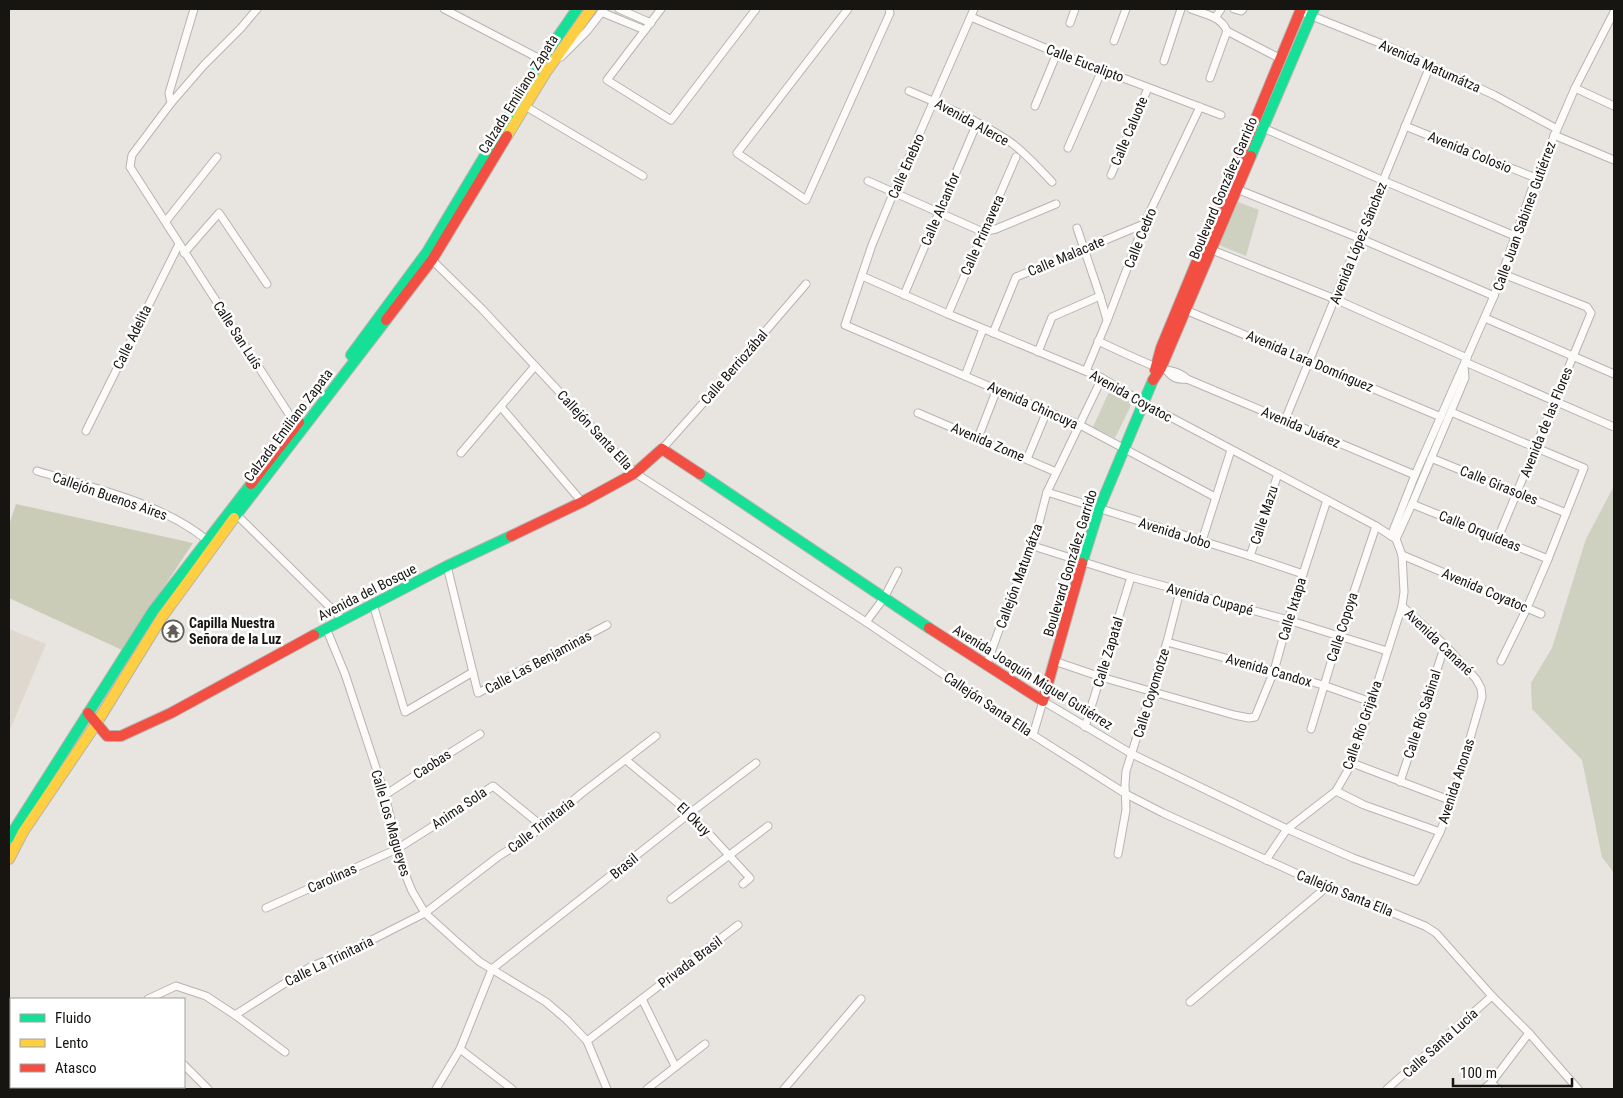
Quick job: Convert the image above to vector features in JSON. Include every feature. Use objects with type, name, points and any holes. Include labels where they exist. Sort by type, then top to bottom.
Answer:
[{"type":"main road","name":"Calzada Emiliano Zapata","points":[[9,838],[154,610],[207,540],[287,443],[408,285],[542,60],[577,9]]},
{"type":"main road","name":"Calzada Emiliano Zapata","points":[[9,859],[23,832],[96,724],[162,617],[213,546],[238,515],[287,443],[296,425],[408,285],[432,260],[546,72],[598,10]]},
{"type":"main road","name":"Boulevard González Garrido","points":[[1259,126],[1281,59],[1301,10]]},
{"type":"main road","name":"Boulevard González Garrido","points":[[1043,701],[1099,509],[1159,371],[1182,308],[1259,126],[1313,12]]},
{"type":"main road","name":"Avenida del Bosque","points":[[88,712],[107,736],[121,736],[171,713],[373,604],[582,502],[635,473],[662,449]]},
{"type":"main road","name":"Avenida Joaquín Miguel Gutiérrez","points":[[662,449],[986,666],[1043,701]]},
{"type":"street","points":[[171,103],[170,93],[194,9]]},
{"type":"street","points":[[444,9],[542,60]]},
{"type":"street","points":[[619,9],[651,23]]},
{"type":"street","points":[[661,9],[607,80],[671,120],[756,9]]},
{"type":"street","points":[[848,9],[737,152],[806,200],[890,13],[889,9]]},
{"type":"street","name":"Calle Enebro","points":[[845,325],[893,194],[974,9]]},
{"type":"street","points":[[1070,23],[1075,9]]},
{"type":"street","points":[[1114,41],[1126,9]]},
{"type":"street","points":[[1164,61],[1181,9]]},
{"type":"street","points":[[1191,9],[1215,18],[1225,26],[1226,31],[1210,78]]},
{"type":"street","points":[[1215,18],[1222,9]]},
{"type":"street","points":[[1234,9],[1241,11],[1243,9]]},
{"type":"street","name":"Calle San Luís","points":[[255,10],[241,28],[204,65],[171,103],[132,155],[130,167],[296,425]]},
{"type":"street","points":[[598,10],[645,30]]},
{"type":"street","name":"Avenida Matumátza","points":[[1301,10],[1313,12],[1494,95],[1556,132],[1614,160]]},
{"type":"street","name":"Calle Juan Sabines Gutiérrez","points":[[1394,537],[1415,475],[1503,274],[1536,178],[1575,88],[1614,12]]},
{"type":"street","name":"Calle Eucalipto","points":[[971,17],[1057,53],[1221,115]]},
{"type":"street","points":[[1226,31],[1281,59]]},
{"type":"street","points":[[1035,106],[1057,53]]},
{"type":"street","name":"Avenida López Sánchez","points":[[1284,420],[1430,66]]},
{"type":"street","points":[[1068,148],[1102,70]]},
{"type":"street","name":"Calle Caluote","points":[[1111,174],[1148,88]]},
{"type":"street","points":[[1575,88],[1614,106]]},
{"type":"street","name":"Avenida Alerce","points":[[909,91],[978,123],[1013,144],[1052,182]]},
{"type":"street","points":[[525,106],[643,176]]},
{"type":"street","name":"Calle Cedro","points":[[1086,371],[1144,224],[1200,107]]},
{"type":"street","name":"Calle Alcanfor","points":[[904,295],[978,123]]},
{"type":"street","points":[[1259,126],[1515,236]]},
{"type":"street","name":"Avenida Colosio","points":[[1405,126],[1536,178]]},
{"type":"street","points":[[166,222],[217,157]]},
{"type":"street","name":"Calle Primavera","points":[[948,314],[1016,157]]},
{"type":"street","points":[[868,181],[893,194],[983,232],[996,229],[1056,204]]},
{"type":"street","points":[[1233,188],[1359,238],[1494,296]]},
{"type":"street","points":[[184,253],[219,213],[267,284]]},
{"type":"street","name":"Calle Malacate","points":[[993,333],[1016,277],[1144,224]]},
{"type":"street","points":[[1077,228],[1107,320]]},
{"type":"street","name":"Calle Adelita","points":[[86,431],[178,244]]},
{"type":"street","points":[[1207,248],[1335,299],[1465,362],[1614,428]]},
{"type":"street","name":"Callejón Santa Ella","points":[[432,260],[482,309],[635,473],[866,622],[1033,735],[1126,794],[1266,860],[1425,926],[1436,933],[1492,996],[1530,1033],[1578,1089]]},
{"type":"street","name":"Avenida de las Flores","points":[[1498,538],[1591,313],[1587,307],[1503,274]]},
{"type":"street","name":"Avenida Coyatoc","points":[[862,276],[1102,378],[1144,404],[1394,537]]},
{"type":"street","name":"Calle Berriozábal","points":[[662,449],[806,284]]},
{"type":"street","points":[[1038,352],[1052,317],[1100,296]]},
{"type":"street","name":"Avenida Lara Domínguez","points":[[1182,308],[1441,417]]},
{"type":"street","points":[[1485,318],[1614,374]]},
{"type":"street","name":"Avenida Chincuya","points":[[845,325],[1080,425],[1215,497]]},
{"type":"street","points":[[965,376],[983,329]]},
{"type":"street","points":[[1098,341],[1159,371]]},
{"type":"street","name":"Calle Juan Sabines Gutiérrez","points":[[1394,537],[1412,504],[1465,378],[1465,362]]},
{"type":"street","points":[[462,453],[535,366]]},
{"type":"street","name":"Avenida Juárez","points":[[1159,371],[1178,380],[1187,379],[1415,475]]},
{"type":"street","name":"Callejón Matumátza","points":[[986,666],[1009,602],[1033,546],[1047,492],[1102,378]]},
{"type":"street","points":[[978,438],[997,389]]},
{"type":"street","points":[[501,407],[582,502]]},
{"type":"street","points":[[1027,459],[1047,411]]},
{"type":"street","points":[[1451,412],[1584,468],[1527,608],[1501,661]]},
{"type":"street","name":"Avenida Zome","points":[[918,413],[1056,472]]},
{"type":"street","points":[[1202,541],[1231,450]]},
{"type":"street","name":"Calle Girasoles","points":[[1431,458],[1566,513]]},
{"type":"street","name":"Callejón Buenos Aires","points":[[36,471],[152,508],[178,520],[207,540]]},
{"type":"street","name":"Calle Mazu","points":[[1250,556],[1278,474]]},
{"type":"street","name":"Avenida Jobo","points":[[1047,492],[1303,574]]},
{"type":"street","name":"Calle Ixtapa","points":[[1151,691],[1249,718],[1256,717],[1274,671],[1288,620],[1327,500]]},
{"type":"street","name":"Calle Orquídeas","points":[[1412,504],[1548,559]]},
{"type":"street","points":[[238,515],[343,620]]},
{"type":"street","name":"Calle Copoya","points":[[1311,728],[1323,685],[1376,526]]},
{"type":"street","points":[[1394,537],[1402,555]]},
{"type":"street","name":"Avenida Cupapé","points":[[1033,546],[1131,577],[1288,620],[1387,651]]},
{"type":"street","name":"Avenida Coyatoc","points":[[1402,555],[1541,614]]},
{"type":"street","name":"Calle Río Grijalva","points":[[1266,860],[1287,830],[1336,791],[1352,762],[1402,606],[1404,592],[1402,555]]},
{"type":"street","name":"Calle Las Benjaminas","points":[[448,566],[478,693],[607,625]]},
{"type":"street","points":[[866,622],[884,598],[898,571]]},
{"type":"street","name":"Calle Zapatal","points":[[1085,727],[1131,577]]},
{"type":"street","name":"Calle Coyomotze","points":[[1118,854],[1126,810],[1124,785],[1126,772],[1167,642],[1180,591]]},
{"type":"street","points":[[373,604],[406,712],[473,672]]},
{"type":"street","name":"Avenida Canané","points":[[1402,606],[1476,678]]},
{"type":"street","name":"Calle Los Magueyes","points":[[326,628],[345,674],[385,795],[397,849],[405,877],[412,891],[426,913],[458,943],[492,969],[546,1002],[567,1020],[587,1041],[607,1089]]},
{"type":"street","name":"Avenida Candox","points":[[1167,642],[1323,685],[1371,702]]},
{"type":"street","name":"Calle Río Sabinal","points":[[1400,782],[1444,645]]},
{"type":"street","points":[[1054,661],[1151,691]]},
{"type":"street","name":"Avenida Anonas","points":[[1416,881],[1440,832],[1452,801],[1482,697],[1481,688],[1476,678]]},
{"type":"street","name":"Boulevard González Garrido","points":[[1033,735],[1043,701]]},
{"type":"street","name":"Avenida Joaquín Miguel Gutiérrez","points":[[1043,701],[1132,754],[1287,830],[1353,858],[1416,881]]},
{"type":"street","name":"Caobas","points":[[385,795],[480,734]]},
{"type":"street","name":"Calle Trinitaria","points":[[426,913],[499,856],[542,826],[656,736]]},
{"type":"street","name":"El Okuy","points":[[626,760],[690,813],[750,878],[743,884]]},
{"type":"street","points":[[1352,762],[1452,801]]},
{"type":"street","name":"Brasil","points":[[492,969],[756,763]]},
{"type":"street","name":"Anima Sola","points":[[397,849],[493,786],[542,826]]},
{"type":"street","points":[[1336,791],[1364,805],[1440,832]]},
{"type":"street","points":[[671,899],[768,826]]},
{"type":"street","name":"Carolinas","points":[[266,908],[397,849]]},
{"type":"street","points":[[1190,1002],[1328,886]]},
{"type":"street","name":"Calle La Trinitaria","points":[[235,1014],[312,966],[346,953],[426,913]]},
{"type":"street","name":"Privada Brasil","points":[[587,1041],[738,925]]},
{"type":"street","points":[[436,1089],[460,1049],[492,969]]},
{"type":"street","points":[[150,998],[176,986],[206,996],[235,1014],[285,1052]]},
{"type":"street","name":"Calle Santa Lucía","points":[[1387,1089],[1492,996]]},
{"type":"street","points":[[642,998],[675,1066]]},
{"type":"street","points":[[784,1089],[861,999]]},
{"type":"street","points":[[1484,1089],[1491,1083],[1530,1033]]},
{"type":"street","points":[[647,1089],[705,1044]]},
{"type":"street","points":[[460,1049],[512,1089]]},
{"type":"street","points":[[185,1066],[208,1089]]},
{"type":"street","points":[[1491,1083],[1498,1089]]},
{"type":"shaded area","points":[[9,629],[46,644],[9,732]]},
{"type":"green space","points":[[1238,202],[1259,210],[1246,256],[1219,245]]},
{"type":"green space","points":[[1109,392],[1132,403],[1115,438],[1093,427]]},
{"type":"green space","points":[[1614,486],[1614,873],[1602,857],[1582,760],[1532,709],[1531,683],[1552,648],[1586,539]]},
{"type":"green space","points":[[16,504],[193,543],[122,650],[9,598],[9,525]]},
{"type":"traffic: fast","points":[[351,355],[427,252],[542,60],[577,9]]},
{"type":"traffic: fast","points":[[1251,156],[1314,9]]},
{"type":"traffic: fast","points":[[234,518],[386,320]]},
{"type":"traffic: fast","points":[[1082,563],[1099,509],[1153,380]]},
{"type":"traffic: fast","points":[[700,474],[929,628]]},
{"type":"traffic: fast","points":[[9,838],[153,611],[251,484]]},
{"type":"traffic: fast","points":[[314,635],[447,566],[511,536]]},
{"type":"traffic: slow","points":[[507,136],[546,72],[591,9]]},
{"type":"traffic: slow","points":[[9,859],[23,832],[96,724],[162,617],[234,518]]},
{"type":"traffic: jam","points":[[1155,370],[1161,348],[1301,9]]},
{"type":"traffic: jam","points":[[386,320],[432,260],[507,136]]},
{"type":"traffic: jam","points":[[1153,380],[1161,368],[1251,156]]},
{"type":"traffic: jam","points":[[251,484],[299,422]]},
{"type":"traffic: jam","points":[[511,536],[582,502],[635,473],[662,449],[700,474]]},
{"type":"traffic: jam","points":[[929,628],[1043,701],[1082,563]]},
{"type":"traffic: jam","points":[[88,713],[107,736],[121,736],[171,713],[314,635]]},
{"type":"place","name":"Capilla Nuestra Señora de la Luz","points":[[173,631]]}]
